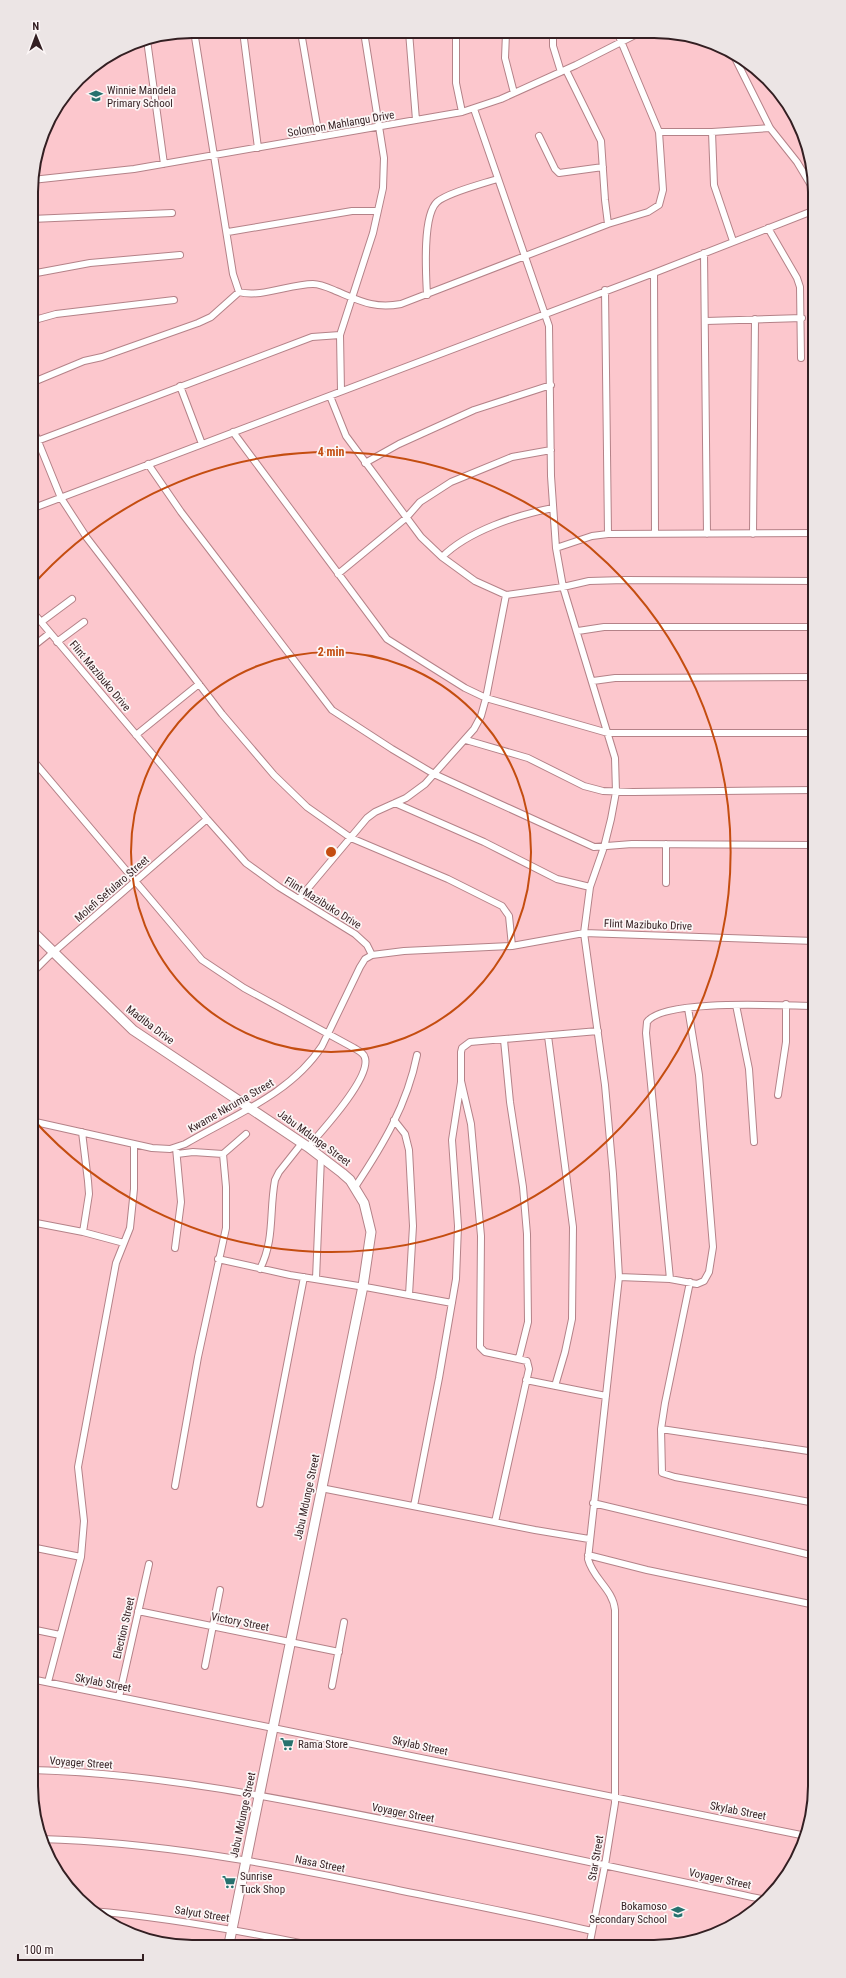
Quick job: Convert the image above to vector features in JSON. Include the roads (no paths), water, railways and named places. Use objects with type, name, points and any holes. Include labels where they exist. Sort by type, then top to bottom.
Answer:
[{"type":"street","points":[[195,38],[228,232],[233,274],[239,292]]},
{"type":"street","points":[[244,38],[258,148]]},
{"type":"street","points":[[302,38],[319,137]]},
{"type":"street","points":[[341,391],[340,335],[370,240],[384,174],[384,158],[380,128],[365,38]]},
{"type":"street","points":[[409,38],[416,120]]},
{"type":"street","points":[[456,38],[456,83],[462,112]]},
{"type":"street","points":[[506,38],[505,58],[514,93]]},
{"type":"street","points":[[553,38],[553,46],[564,71],[601,141],[604,200],[608,224]]},
{"type":"street","points":[[38,380],[78,363],[102,357],[198,323],[211,317],[239,292],[254,293],[313,284],[330,288],[365,304],[382,307],[401,304],[608,224],[648,212],[660,205],[663,190],[659,132],[620,38]]},
{"type":"street","name":"Solomon Mahlangu Drive","points":[[38,179],[96,174],[164,164],[380,128],[462,112],[474,109],[514,93],[564,71],[629,38]]},
{"type":"street","points":[[148,44],[164,164]]},
{"type":"street","points":[[737,62],[770,128],[797,162],[808,180]]},
{"type":"street","points":[[474,109],[545,314],[550,336],[551,450],[556,548],[563,587],[578,631],[615,758],[616,792],[604,847],[590,887],[584,934],[605,1085],[613,1167],[619,1277],[588,1555],[647,1570],[808,1604]]},
{"type":"street","points":[[659,132],[712,132],[770,128]]},
{"type":"street","points":[[712,132],[714,185],[733,242]]},
{"type":"street","points":[[540,136],[555,170],[559,173],[603,167]]},
{"type":"street","points":[[427,294],[425,257],[430,214],[433,207],[444,198],[497,178]]},
{"type":"street","points":[[228,232],[352,211],[377,211]]},
{"type":"street","points":[[38,219],[172,213]]},
{"type":"street","points":[[38,506],[605,290],[654,273],[808,213]]},
{"type":"street","points":[[768,228],[797,278],[800,287],[802,318],[801,358]]},
{"type":"street","points":[[704,253],[706,321],[707,534]]},
{"type":"street","points":[[38,273],[90,263],[180,255]]},
{"type":"street","points":[[654,273],[655,534]]},
{"type":"street","points":[[605,290],[608,534]]},
{"type":"street","points":[[38,320],[76,312],[174,300]]},
{"type":"street","points":[[706,321],[802,318]]},
{"type":"street","points":[[753,534],[755,319]]},
{"type":"street","points":[[38,441],[312,337],[340,335]]},
{"type":"street","points":[[365,463],[399,444],[474,410],[551,385]]},
{"type":"street","points":[[180,386],[202,444]]},
{"type":"street","points":[[330,396],[346,436],[406,518],[429,546],[475,581],[506,595],[563,587],[589,581],[808,581]]},
{"type":"street","points":[[233,432],[387,639],[465,688],[486,698],[608,733],[808,733]]},
{"type":"street","points":[[38,443],[61,498],[87,538],[199,684],[250,747],[289,791],[307,807],[352,838],[448,879],[502,906],[509,916],[512,946]]},
{"type":"street","points":[[338,574],[406,518],[420,502],[451,482],[512,457],[551,450]]},
{"type":"street","points":[[148,464],[181,512],[332,710],[363,732],[434,774],[586,844],[604,847],[619,844],[808,845]]},
{"type":"street","points":[[442,557],[452,547],[466,539],[524,514],[553,508]]},
{"type":"street","points":[[556,548],[592,536],[608,534],[808,533]]},
{"type":"street","points":[[298,900],[352,838],[367,818],[406,798],[425,784],[466,740],[481,716],[486,698],[506,595]]},
{"type":"street","points":[[41,622],[72,599]]},
{"type":"street","name":"Flint Mazibuko Drive","points":[[38,618],[206,819],[246,863],[298,900],[358,937],[367,945],[372,955],[404,951],[512,946],[584,934],[808,941]]},
{"type":"street","points":[[57,642],[84,622]]},
{"type":"street","points":[[578,631],[604,627],[808,627]]},
{"type":"street","points":[[38,642],[50,633]]},
{"type":"street","points":[[593,681],[615,678],[808,677]]},
{"type":"street","points":[[136,735],[199,684]]},
{"type":"street","points":[[466,740],[528,758],[584,786],[599,790],[616,792],[808,790]]},
{"type":"street","points":[[38,766],[202,960],[226,977],[360,1052],[366,1060],[365,1067],[354,1089],[343,1106],[279,1172],[275,1180],[270,1242],[266,1257],[260,1269]]},
{"type":"street","points":[[395,803],[484,842],[557,879],[590,887]]},
{"type":"street","name":"Molefi Sefularo Street","points":[[38,967],[206,819]]},
{"type":"street","points":[[666,844],[666,882]]},
{"type":"street","name":"Madiba Drive","points":[[38,937],[133,1030],[250,1107]]},
{"type":"street","name":"Kwame Nkruma Street","points":[[38,1123],[158,1149],[177,1151],[275,1093],[302,1071],[317,1055],[329,1035],[360,967],[365,959],[372,955]]},
{"type":"street","points":[[778,1095],[786,1042],[786,1004]]},
{"type":"street","points":[[670,1279],[646,1026],[649,1019],[688,1008],[736,1005],[786,1004],[808,1006]]},
{"type":"street","points":[[736,1005],[750,1069],[754,1142]]},
{"type":"street","points":[[619,1277],[670,1279],[700,1283],[706,1278],[712,1265],[714,1247],[699,1075],[688,1008]]},
{"type":"street","points":[[414,1506],[452,1303],[456,1272],[458,1232],[452,1140],[461,1081],[461,1052],[466,1044],[470,1042],[598,1031]]},
{"type":"street","points":[[548,1036],[573,1227],[572,1319],[566,1352],[555,1386]]},
{"type":"street","points":[[504,1040],[510,1102],[523,1187],[527,1234],[528,1322],[519,1358]]},
{"type":"street","points":[[355,1187],[371,1163],[408,1092],[417,1055]]},
{"type":"street","points":[[461,1081],[471,1124],[479,1212],[482,1266],[480,1347],[485,1352],[519,1358],[527,1361],[529,1369],[495,1522]]},
{"type":"street","name":"Jabu Mdunge Street","points":[[230,1940],[363,1286],[370,1247],[371,1232],[367,1211],[355,1187],[342,1173],[250,1107]]},
{"type":"street","points":[[394,1120],[405,1134],[409,1150],[413,1226],[409,1295]]},
{"type":"street","points":[[82,1132],[88,1187],[83,1232]]},
{"type":"street","points":[[175,1248],[181,1202],[177,1151],[222,1154],[246,1134]]},
{"type":"street","points":[[48,1682],[81,1557],[84,1521],[78,1467],[113,1277],[118,1256],[130,1228],[134,1199],[134,1144]]},
{"type":"street","points":[[175,1486],[198,1357],[218,1259],[226,1228],[226,1187],[222,1154]]},
{"type":"street","points":[[316,1279],[321,1157]]},
{"type":"street","points":[[38,1223],[83,1232],[124,1243]]},
{"type":"street","points":[[218,1259],[260,1269],[363,1286],[452,1303]]},
{"type":"street","points":[[260,1504],[304,1277]]},
{"type":"street","points":[[690,1282],[667,1389],[661,1429],[662,1473],[808,1502]]},
{"type":"street","points":[[526,1380],[606,1396]]},
{"type":"street","points":[[661,1429],[808,1451]]},
{"type":"street","points":[[322,1488],[589,1539]]},
{"type":"street","points":[[593,1503],[808,1554]]},
{"type":"street","points":[[38,1548],[81,1557]]},
{"type":"street","name":"Star Street","points":[[588,1555],[589,1563],[608,1590],[616,1610],[615,1796],[605,1865],[590,1940]]},
{"type":"street","name":"Election Street","points":[[119,1697],[149,1564]]},
{"type":"street","points":[[204,1666],[220,1590]]},
{"type":"street","name":"Victory Street","points":[[138,1611],[339,1652]]},
{"type":"street","points":[[332,1686],[344,1622]]},
{"type":"street","points":[[38,1630],[60,1635]]},
{"type":"street","name":"Skylab Street","points":[[38,1680],[615,1796],[800,1835]]},
{"type":"street","name":"Voyager Street","points":[[38,1770],[122,1775],[260,1794],[605,1865],[759,1899]]},
{"type":"street","name":"Nasa Street","points":[[48,1839],[138,1846],[246,1860],[592,1930]]},
{"type":"street","name":"Salyut Street","points":[[104,1912],[153,1917],[232,1929],[286,1940]]},
{"type":"place","name":"Winnie Mandela Primary School","points":[[96,96]]},
{"type":"place","name":"Rama Store","points":[[287,1744]]},
{"type":"place","name":"Sunrise Tuck Shop","points":[[229,1882]]},
{"type":"place","name":"Bokamoso Secondary School","points":[[678,1912]]}]
